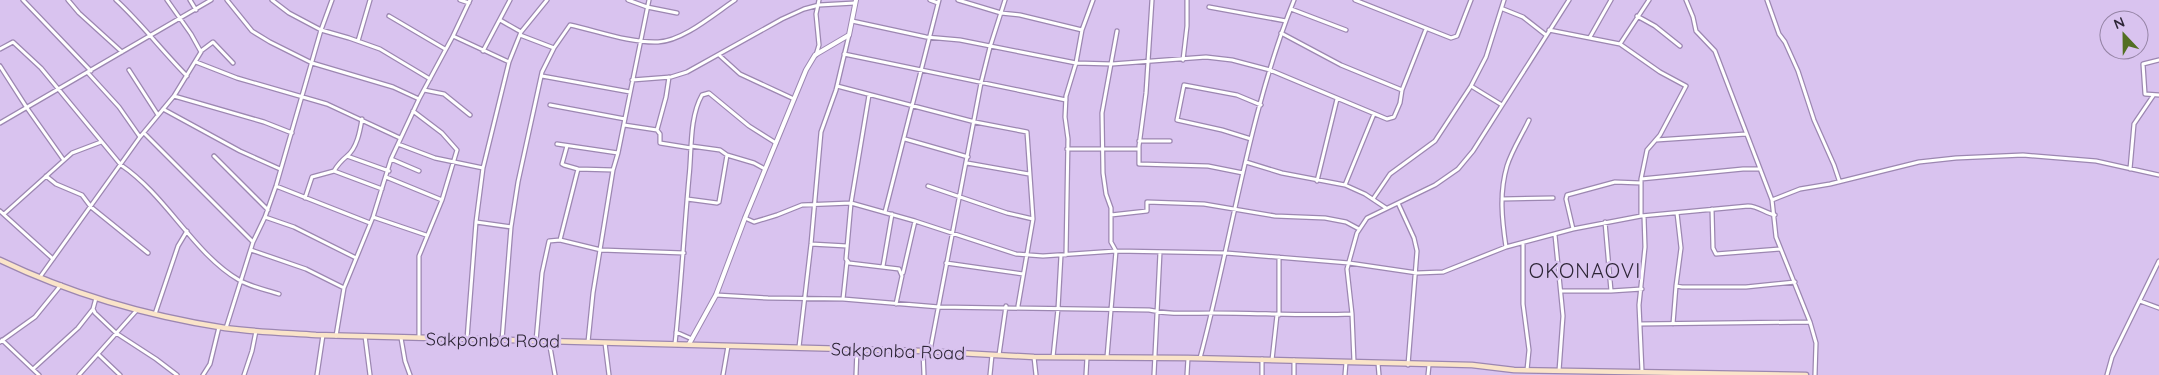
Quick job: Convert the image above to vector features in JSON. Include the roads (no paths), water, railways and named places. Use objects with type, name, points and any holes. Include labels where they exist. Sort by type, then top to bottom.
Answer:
[{"type":"main road","name":"Sakponba Road","points":[[0,260],[61,286],[137,310],[226,328],[323,336],[799,347],[930,351],[1034,357],[1200,358],[1408,365],[1472,365],[1514,373],[1559,371],[1614,374],[1642,371],[1650,373],[1806,375]]},
{"type":"street","points":[[23,0],[120,107],[140,137]]},
{"type":"street","points":[[68,0],[122,52]]},
{"type":"street","points":[[116,0],[137,19],[150,37],[187,76]]},
{"type":"street","points":[[166,0],[201,52]]},
{"type":"street","points":[[190,0],[196,10]]},
{"type":"street","points":[[0,123],[181,20],[211,0]]},
{"type":"street","points":[[227,0],[252,31],[312,63],[393,88],[419,99]]},
{"type":"street","points":[[272,0],[289,13],[321,30],[358,41],[392,55],[430,79]]},
{"type":"street","points":[[226,328],[253,242],[268,210],[276,186],[301,96],[332,0]]},
{"type":"street","points":[[358,41],[370,0]]},
{"type":"street","points":[[336,336],[344,288],[374,217],[391,159],[419,99],[470,1],[460,0]]},
{"type":"street","points":[[483,51],[510,0]]},
{"type":"street","points":[[466,340],[476,222],[483,168],[509,62],[520,34],[547,0]]},
{"type":"street","points":[[628,0],[647,7],[677,12]]},
{"type":"street","points":[[588,342],[613,170],[649,0]]},
{"type":"street","points":[[502,340],[511,227],[518,182],[542,76],[554,48],[570,25],[640,41],[660,42],[685,33],[735,0]]},
{"type":"street","points":[[689,344],[716,295],[794,98],[819,45],[816,23],[819,0]]},
{"type":"street","points":[[886,212],[938,2],[930,0]]},
{"type":"street","points":[[958,0],[1001,13],[1020,15],[1082,30]]},
{"type":"street","points":[[930,351],[981,83],[1005,0]]},
{"type":"street","points":[[1066,254],[1066,100],[1076,63],[1082,30],[1093,0]]},
{"type":"street","points":[[1152,0],[1146,93],[1139,141],[1139,164],[1208,166],[1243,173]]},
{"type":"street","points":[[1183,60],[1187,26],[1187,0]]},
{"type":"street","points":[[1200,358],[1226,253],[1251,139],[1281,33],[1294,0]]},
{"type":"street","points":[[1355,0],[1451,38],[1457,36],[1471,0]]},
{"type":"street","points":[[1373,199],[1390,174],[1435,141],[1472,86],[1486,57],[1504,0]]},
{"type":"street","points":[[1354,362],[1352,314],[1347,269],[1359,229],[1366,218],[1435,185],[1458,169],[1473,151],[1569,0]]},
{"type":"street","points":[[1590,37],[1611,0]]},
{"type":"street","points":[[1620,44],[1649,0]]},
{"type":"street","points":[[1686,0],[1696,31],[1714,51],[1772,200],[1776,237],[1810,322],[1817,349],[1815,375]]},
{"type":"street","points":[[1767,0],[1779,34],[1785,42],[1798,71],[1814,120],[1834,164],[1839,180]]},
{"type":"street","points":[[632,80],[669,77],[687,72],[782,19],[819,5],[856,1],[837,86],[821,132],[806,297],[799,347]]},
{"type":"street","points":[[1210,7],[1286,22]]},
{"type":"street","points":[[1502,8],[1523,17],[1546,35]]},
{"type":"street","points":[[1291,9],[1346,30]]},
{"type":"street","points":[[389,16],[445,49]]},
{"type":"street","points":[[1637,16],[1655,26],[1680,46]]},
{"type":"street","points":[[500,20],[520,34],[554,48]]},
{"type":"street","points":[[852,21],[929,37],[960,40],[1076,63],[1112,64],[1206,57],[1232,60],[1270,70],[1387,119],[1394,117],[1400,103],[1402,90],[1426,29]]},
{"type":"street","points":[[1549,30],[1620,44],[1660,72],[1686,87],[1656,140],[1647,150],[1641,181],[1645,247],[1639,305],[1642,371]]},
{"type":"street","points":[[1107,357],[1116,251],[1111,242],[1111,215],[1105,187],[1102,113],[1117,31]]},
{"type":"street","points":[[1281,33],[1341,65],[1402,90]]},
{"type":"street","points":[[815,55],[849,35]]},
{"type":"street","points":[[453,36],[509,62]]},
{"type":"street","points":[[0,49],[13,42],[41,68],[121,165],[162,201],[209,256],[240,281],[279,294]]},
{"type":"street","points":[[40,277],[140,137],[174,96],[201,52],[213,42],[233,63]]},
{"type":"street","points":[[844,54],[1066,100]]},
{"type":"street","points":[[719,55],[740,74],[794,98]]},
{"type":"street","points":[[2159,60],[2143,64],[2144,92],[2146,95],[2159,95]]},
{"type":"street","points":[[196,62],[236,78],[327,104],[400,138]]},
{"type":"street","points":[[0,66],[63,159]]},
{"type":"street","points":[[129,70],[158,115]]},
{"type":"street","points":[[542,76],[630,92]]},
{"type":"street","points":[[669,77],[657,130],[659,131],[662,144],[720,150],[727,155],[754,163],[765,169]]},
{"type":"street","points":[[1251,139],[1222,130],[1176,120],[1184,85],[1238,95],[1261,105]]},
{"type":"street","points":[[837,86],[975,122],[1027,132],[1033,219],[1018,307]]},
{"type":"street","points":[[1472,86],[1502,104]]},
{"type":"street","points":[[424,90],[444,94],[470,115]]},
{"type":"street","points":[[675,344],[684,253],[683,230],[691,147],[697,105],[702,95],[709,93],[749,126],[776,143]]},
{"type":"street","points":[[843,299],[851,203],[869,95]]},
{"type":"street","points":[[174,96],[264,122],[292,133]]},
{"type":"street","points":[[2130,169],[2134,124],[2154,96]]},
{"type":"street","points":[[1317,181],[1337,99]]},
{"type":"street","points":[[550,104],[625,119]]},
{"type":"street","points":[[163,108],[240,151],[280,168]]},
{"type":"street","points":[[413,111],[431,123],[457,150],[442,200],[426,235],[419,256],[419,339]]},
{"type":"street","points":[[1345,185],[1374,114]]},
{"type":"street","points":[[334,171],[343,158],[347,156],[359,135],[362,119]]},
{"type":"street","points":[[1506,248],[1502,199],[1508,164],[1529,120]]},
{"type":"street","points":[[624,125],[657,130]]},
{"type":"street","points":[[144,133],[253,242]]},
{"type":"street","points":[[1656,140],[1746,134]]},
{"type":"street","points":[[905,139],[968,157]]},
{"type":"street","points":[[1139,141],[1170,141]]},
{"type":"street","points":[[4,214],[63,159],[76,150],[101,142]]},
{"type":"street","points":[[398,144],[453,162],[483,168]]},
{"type":"street","points":[[557,144],[618,153]]},
{"type":"street","points":[[567,146],[563,165],[578,169],[613,170]]},
{"type":"street","points":[[1067,149],[1139,148]]},
{"type":"street","points":[[687,199],[719,202],[727,155]]},
{"type":"street","points":[[1772,200],[1800,189],[1830,184],[1839,180],[1919,162],[1956,158],[2023,155],[2096,161],[2159,175]]},
{"type":"street","points":[[214,156],[268,210]]},
{"type":"street","points":[[347,156],[389,171]]},
{"type":"street","points":[[391,159],[419,171]]},
{"type":"street","points":[[1246,162],[1317,181],[1345,185],[1386,208]]},
{"type":"street","points":[[967,163],[1029,174]]},
{"type":"street","points":[[560,240],[578,169]]},
{"type":"street","points":[[1573,229],[1566,198],[1567,195],[1615,182],[1641,181],[1743,169],[1760,169]]},
{"type":"street","points":[[305,198],[312,176],[334,171],[382,189]]},
{"type":"street","points":[[46,176],[56,184],[82,195],[91,207],[148,253]]},
{"type":"street","points":[[386,177],[442,200]]},
{"type":"street","points":[[276,186],[370,223]]},
{"type":"street","points":[[928,186],[1006,213],[1033,219]]},
{"type":"street","points":[[1502,199],[1553,198]]},
{"type":"street","points":[[1111,215],[1147,211],[1147,202],[1204,204],[1275,216],[1325,218],[1346,222],[1359,229]]},
{"type":"street","points":[[745,218],[754,222],[802,205],[851,203],[886,212],[1016,254],[1061,255],[1116,251],[1226,253],[1349,263],[1417,273],[1443,272],[1506,248],[1605,222],[1643,216],[1755,206],[1774,215]]},
{"type":"street","points":[[1398,203],[1414,238],[1417,251],[1417,273],[1408,365]]},
{"type":"street","points":[[1712,209],[1713,248],[1716,254],[1780,249]]},
{"type":"street","points":[[0,211],[53,259]]},
{"type":"street","points":[[1673,324],[1681,248],[1677,213]]},
{"type":"street","points":[[883,266],[892,214]]},
{"type":"street","points":[[265,217],[294,227],[356,258]]},
{"type":"street","points":[[374,217],[426,235]]},
{"type":"street","points":[[896,304],[915,221]]},
{"type":"street","points":[[476,222],[511,227]]},
{"type":"street","points":[[1605,222],[1611,291]]},
{"type":"street","points":[[155,314],[178,246],[187,231]]},
{"type":"street","points":[[1555,235],[1563,316],[1559,371]]},
{"type":"street","points":[[536,342],[547,244],[552,240],[560,240],[601,250],[684,253]]},
{"type":"street","points":[[811,244],[847,246]]},
{"type":"street","points":[[1522,244],[1524,304],[1529,350],[1527,371]]},
{"type":"street","points":[[251,250],[306,269],[344,288]]},
{"type":"street","points":[[1154,375],[1160,252]]},
{"type":"street","points":[[1053,357],[1061,255]]},
{"type":"street","points":[[1272,360],[1278,315],[1279,257]]},
{"type":"street","points":[[847,261],[895,267],[902,273]]},
{"type":"street","points":[[2107,375],[2112,357],[2159,261]]},
{"type":"street","points":[[946,263],[1023,274]]},
{"type":"street","points":[[1676,286],[1746,286],[1795,282]]},
{"type":"street","points":[[39,375],[1,341],[35,317],[61,286]]},
{"type":"street","points":[[1562,291],[1642,289]]},
{"type":"street","points":[[716,295],[768,298],[806,297],[939,307],[1006,306],[1112,311],[1149,310],[1169,314],[1352,314]]},
{"type":"street","points":[[33,369],[67,339],[93,308],[96,298]]},
{"type":"street","points":[[2140,301],[2159,308]]},
{"type":"street","points":[[999,355],[1006,306]]},
{"type":"street","points":[[93,308],[95,313],[116,333],[177,375]]},
{"type":"street","points":[[79,375],[99,355],[137,310]]},
{"type":"street","points":[[1640,324],[1810,322]]},
{"type":"street","points":[[203,375],[210,364],[219,327]]},
{"type":"street","points":[[244,375],[256,331]]},
{"type":"street","points":[[676,332],[692,339]]},
{"type":"street","points":[[317,375],[323,336]]},
{"type":"street","points":[[365,336],[370,375]]},
{"type":"street","points":[[401,338],[405,361],[410,375]]},
{"type":"street","points":[[549,341],[555,375]]},
{"type":"street","points":[[605,344],[609,375]]},
{"type":"street","points":[[723,375],[728,346]]},
{"type":"street","points":[[856,375],[857,349]]},
{"type":"street","points":[[923,351],[924,375]]},
{"type":"street","points":[[99,355],[120,375]]},
{"type":"street","points":[[990,375],[992,355]]},
{"type":"street","points":[[1086,375],[1087,356]]},
{"type":"street","points":[[1034,357],[1036,375]]},
{"type":"street","points":[[1187,375],[1188,358]]},
{"type":"street","points":[[1262,360],[1262,375]]},
{"type":"street","points":[[1294,360],[1294,375]]},
{"type":"street","points":[[1345,375],[1346,362]]},
{"type":"street","points":[[1378,363],[1378,375]]},
{"type":"street","points":[[1428,365],[1428,375]]},
{"type":"district","name":"OKONAOVI","points":[[1585,270]]}]
